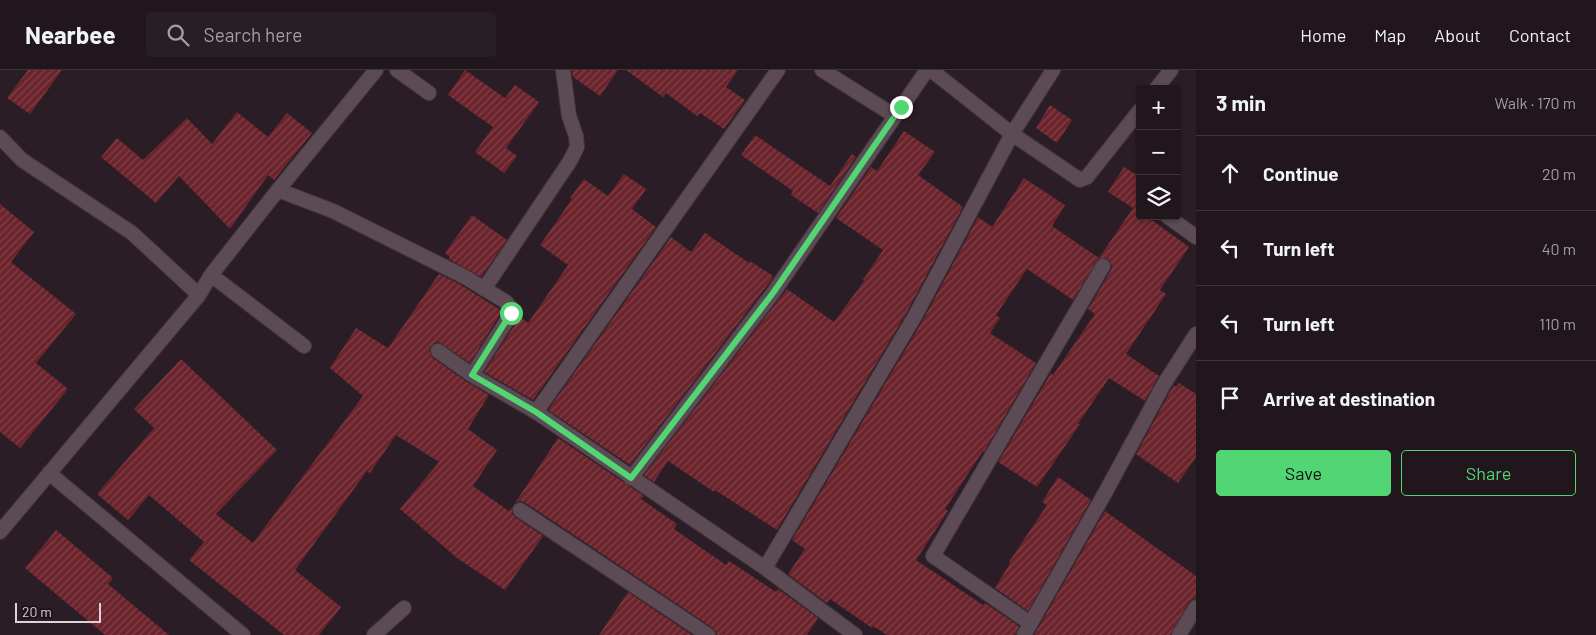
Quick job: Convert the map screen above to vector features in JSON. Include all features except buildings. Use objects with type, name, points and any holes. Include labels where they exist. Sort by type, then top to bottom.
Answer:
[{"type":"street","points":[[0,532],[199,295],[211,275],[376,70]]},
{"type":"street","points":[[397,70],[430,93]]},
{"type":"street","points":[[484,289],[577,148],[576,136],[569,116],[563,70]]},
{"type":"street","points":[[536,412],[778,70]]},
{"type":"street","points":[[822,70],[895,116]]},
{"type":"street","points":[[631,478],[773,293],[927,70]]},
{"type":"street","points":[[931,70],[1012,134],[1077,179],[1082,180],[1087,177],[1136,115]]},
{"type":"street","points":[[765,568],[915,316],[1012,134],[1052,70]]},
{"type":"street","points":[[1159,85],[1171,70]]},
{"type":"street","points":[[0,137],[22,160],[132,233],[199,295]]},
{"type":"street","points":[[278,190],[333,211],[466,277],[506,302],[513,310],[472,375]]},
{"type":"street","points":[[1173,220],[1196,237]]},
{"type":"street","points":[[1102,266],[933,556],[1027,629],[1105,493],[1164,384],[1196,334]]},
{"type":"street","points":[[211,275],[304,346]]},
{"type":"street","points":[[438,351],[472,375],[536,412],[765,568],[835,629],[855,635]]},
{"type":"street","points":[[49,474],[243,635]]},
{"type":"street","points":[[520,510],[708,635]]},
{"type":"street","points":[[374,635],[404,608]]},
{"type":"street","points":[[1179,635],[1196,608]]},
{"type":"route","points":[[511,313],[472,375],[536,412],[631,478],[773,293],[901,107]]}]
